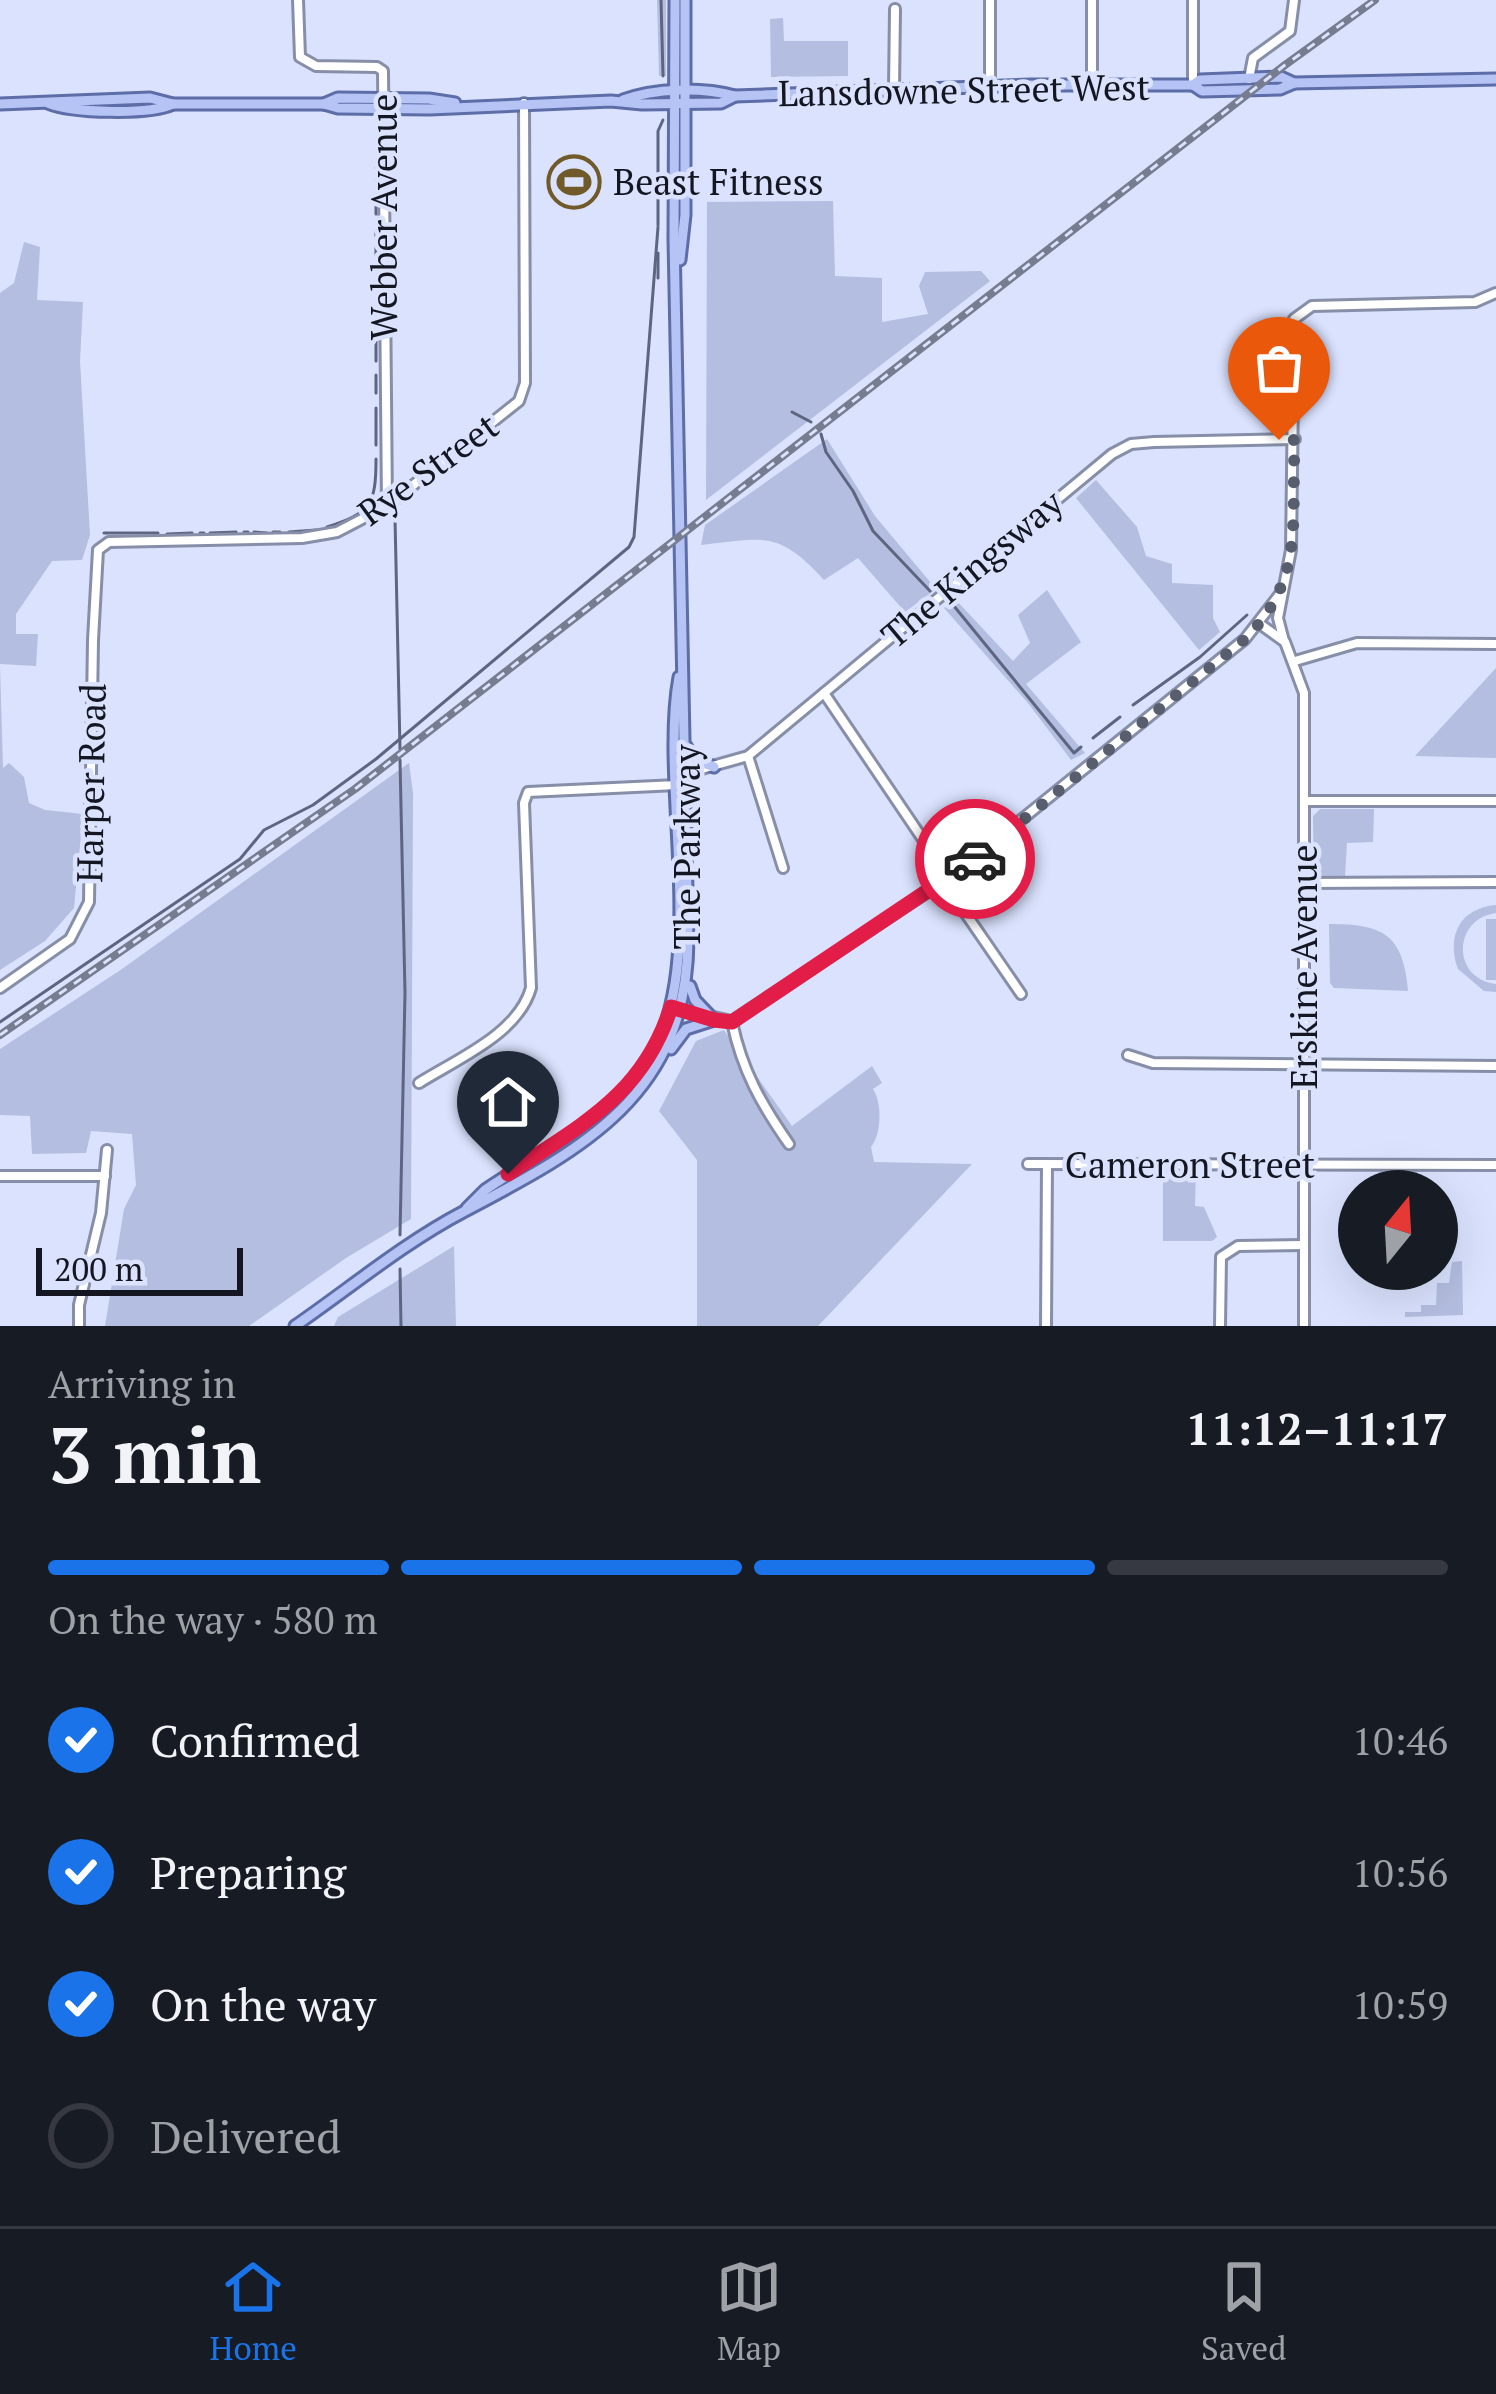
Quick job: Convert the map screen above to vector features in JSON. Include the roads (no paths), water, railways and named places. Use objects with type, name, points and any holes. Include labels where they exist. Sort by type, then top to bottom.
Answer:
[{"type":"main road","name":"The Parkway","points":[[295,1326],[605,1109],[628,1088],[676,1009],[681,780],[686,746],[677,277],[685,214],[675,0]]},
{"type":"main road","name":"The Parkway","points":[[680,98],[685,0]]},
{"type":"main road","name":"Lansdowne Street West","points":[[1192,85],[1200,80],[1281,77],[1294,83]]},
{"type":"main road","name":"Lansdowne Street West","points":[[0,104],[65,98],[338,108],[680,98],[721,103],[736,96],[990,86],[1192,85],[1202,91],[1280,89],[1294,83],[1496,79]]},
{"type":"main road","name":"The Parkway","points":[[463,1212],[494,1199],[617,1114],[659,1065],[688,977],[677,689],[681,665]]},
{"type":"main road","points":[[686,746],[694,760],[714,767]]},
{"type":"main road","points":[[659,1065],[686,1029],[714,1020],[695,999],[688,977]]},
{"type":"street","name":"Webber Avenue","points":[[298,0],[300,58],[316,66],[383,71],[387,506]]},
{"type":"street","points":[[990,0],[990,86]]},
{"type":"street","points":[[1092,0],[1092,85]]},
{"type":"street","points":[[1192,85],[1193,0]]},
{"type":"street","points":[[1249,79],[1253,58],[1290,31],[1294,0]]},
{"type":"street","points":[[894,89],[895,9]]},
{"type":"street","name":"Rye Street","points":[[109,542],[302,538],[337,532],[387,506],[519,400],[525,383],[524,103]]},
{"type":"street","points":[[1285,642],[1278,618],[1292,550],[1294,319],[1312,306],[1474,302],[1492,295]]},
{"type":"street","name":"The Kingsway","points":[[419,1083],[510,1025],[528,1000],[524,803],[528,792],[681,780],[748,756],[1112,454],[1131,445],[1295,440]]},
{"type":"street","name":"Harper Road","points":[[0,988],[70,939],[89,902],[97,557],[109,542]]},
{"type":"street","points":[[676,1009],[732,1022],[947,880],[1259,624],[1280,595]]},
{"type":"street","name":"Erskine Avenue","points":[[1259,624],[1285,642],[1304,693],[1304,1326]]},
{"type":"street","points":[[1295,661],[1357,643],[1496,644]]},
{"type":"street","points":[[824,693],[1021,994]]},
{"type":"street","points":[[748,756],[782,868]]},
{"type":"street","points":[[1304,801],[1496,801]]},
{"type":"street","points":[[1304,883],[1496,882]]},
{"type":"street","points":[[732,1022],[742,1066],[789,1144]]},
{"type":"street","points":[[1128,1055],[1153,1063],[1496,1066]]},
{"type":"street","points":[[79,1326],[79,1305],[101,1213],[106,1150]]},
{"type":"street","name":"Cameron Street","points":[[1028,1164],[1496,1165]]},
{"type":"street","points":[[1046,1326],[1047,1164]]},
{"type":"street","points":[[0,1175],[105,1176]]},
{"type":"street","points":[[1220,1326],[1221,1257],[1238,1246],[1304,1245]]},
{"type":"waterway","points":[[661,0],[663,76]]},
{"type":"waterway","points":[[658,225],[658,131],[663,120]]},
{"type":"waterway","points":[[376,163],[376,214]]},
{"type":"waterway","points":[[376,226],[376,287]]},
{"type":"waterway","points":[[0,1022],[240,859],[264,830],[313,805],[376,759],[629,547],[634,537],[658,227]]},
{"type":"waterway","points":[[658,253],[658,278],[658,259]]},
{"type":"waterway","points":[[376,302],[376,361]]},
{"type":"waterway","points":[[376,375],[376,393]]},
{"type":"waterway","points":[[376,408],[376,445]]},
{"type":"waterway","points":[[792,412],[811,422]]},
{"type":"waterway","points":[[821,434],[826,452],[873,531],[930,591]]},
{"type":"waterway","points":[[327,527],[368,505],[375,487],[376,459]]},
{"type":"waterway","points":[[374,525],[383,517],[395,518],[400,749]]},
{"type":"waterway","points":[[289,532],[316,530]]},
{"type":"waterway","points":[[210,533],[236,532]]},
{"type":"waterway","points":[[254,532],[267,533]]},
{"type":"waterway","points":[[273,532],[280,532]]},
{"type":"waterway","points":[[104,533],[158,533]]},
{"type":"waterway","points":[[167,534],[192,533]]},
{"type":"waterway","points":[[949,600],[1074,753],[1081,747]]},
{"type":"waterway","points":[[1133,705],[1200,657],[1247,615]]},
{"type":"waterway","points":[[1093,738],[1120,717]]},
{"type":"waterway","points":[[400,760],[405,993],[400,1235]]},
{"type":"waterway","points":[[400,1269],[401,1326]]},
{"type":"railway","points":[[0,1035],[355,789],[1285,65],[1375,0]]},
{"type":"place","name":"Beast Fitness","points":[[574,182]]}]
